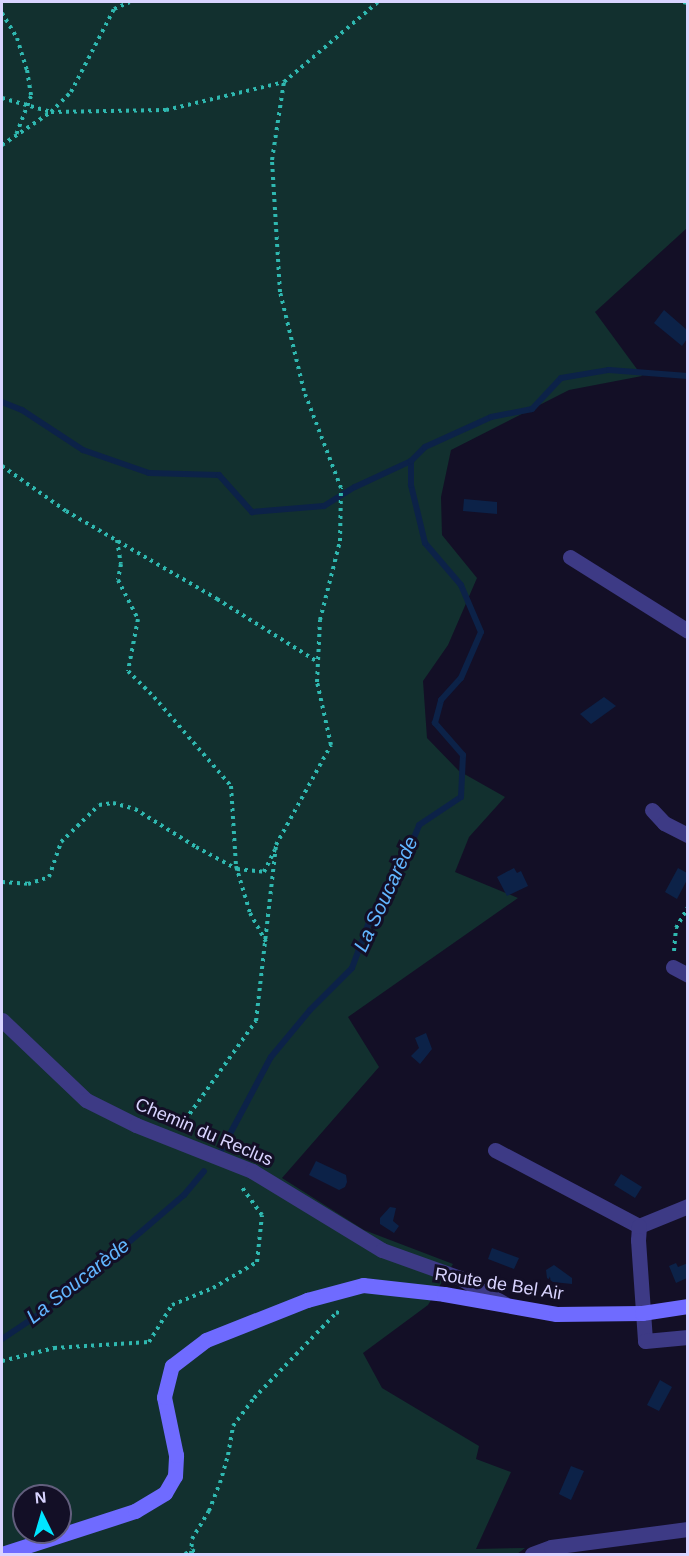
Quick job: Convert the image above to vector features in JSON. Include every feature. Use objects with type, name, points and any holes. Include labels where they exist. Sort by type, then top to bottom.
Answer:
[{"type":"street","points":[[570,557],[687,631]]},
{"type":"street","points":[[652,810],[664,823],[687,835]]},
{"type":"street","points":[[673,967],[687,975]]},
{"type":"street","name":"Chemin du Reclus","points":[[2,1020],[86,1100],[171,1139],[252,1171],[382,1250],[460,1278],[505,1304]]},
{"type":"street","points":[[495,1150],[639,1226]]},
{"type":"street","points":[[639,1226],[687,1206]]},
{"type":"street","points":[[639,1226],[645,1341],[687,1337]]},
{"type":"street","name":"Route de Bel Air","points":[[2,1554],[135,1511],[165,1493],[176,1476],[176,1455],[164,1397],[172,1366],[206,1340],[307,1300],[363,1285],[505,1304],[556,1314],[642,1313],[687,1306]]},
{"type":"street","points":[[532,1554],[551,1547],[611,1548],[687,1529]]},
{"type":"path","points":[[2,145],[51,112],[71,92],[114,9],[130,2]]},
{"type":"path","points":[[2,98],[51,112],[166,110],[284,82],[378,2]]},
{"type":"path","points":[[2,13],[17,38],[27,70],[31,96],[16,135]]},
{"type":"path","points":[[2,882],[28,884],[49,876],[59,855],[61,842],[99,805],[113,803],[135,809],[196,847],[237,869],[264,872],[276,845],[331,745],[317,682],[320,620],[340,541],[341,488],[304,391],[280,292],[272,160],[284,82]]},
{"type":"path","points":[[2,466],[66,511],[318,663]]},
{"type":"path","points":[[117,540],[121,564],[118,580],[138,619],[128,671],[154,697],[231,786],[237,869],[249,912],[266,942]]},
{"type":"path","points":[[171,1139],[256,1021],[276,845]]},
{"type":"path","points":[[673,967],[676,928],[687,907]]},
{"type":"path","points":[[2,1361],[54,1348],[150,1342],[172,1305],[213,1288],[257,1262],[262,1215],[221,1159]]},
{"type":"path","points":[[192,1552],[192,1539],[209,1511],[220,1483],[233,1426],[254,1398],[336,1313],[344,1309]]},
{"type":"path","points":[[185,1554],[192,1552],[198,1554]]},
{"type":"green space","points":[[2,2],[687,2],[687,228],[595,312],[642,376],[569,390],[451,450],[441,497],[442,535],[477,578],[448,645],[423,681],[427,738],[459,771],[505,797],[469,837],[455,872],[518,898],[348,1017],[379,1067],[282,1178],[364,1230],[453,1264],[428,1305],[363,1353],[382,1388],[479,1446],[476,1459],[511,1472],[476,1549],[525,1548],[517,1554],[2,1554]]},
{"type":"water","points":[[664,310],[687,330],[687,339],[682,346],[654,323]]},
{"type":"water","points":[[464,499],[497,502],[497,514],[463,511]]},
{"type":"water","points":[[604,697],[616,706],[591,724],[580,714]]},
{"type":"water","points":[[514,868],[517,873],[521,871],[528,886],[507,896],[497,877]]},
{"type":"water","points":[[678,868],[687,873],[688,878],[677,899],[665,892]]},
{"type":"water","points":[[426,1033],[432,1049],[420,1064],[411,1056],[419,1048],[415,1038]]},
{"type":"water","points":[[316,1161],[346,1175],[345,1187],[339,1190],[309,1175]]},
{"type":"water","points":[[621,1174],[642,1187],[635,1198],[614,1185]]},
{"type":"water","points":[[390,1207],[396,1208],[393,1221],[399,1226],[394,1233],[380,1224],[380,1218]]},
{"type":"water","points":[[492,1248],[519,1258],[514,1269],[488,1259]]},
{"type":"water","points":[[676,1263],[678,1267],[688,1263],[687,1278],[676,1283],[669,1266]]},
{"type":"water","points":[[554,1265],[572,1278],[572,1284],[553,1282],[547,1278],[546,1270]]},
{"type":"water","points":[[660,1380],[672,1387],[659,1411],[647,1405]]},
{"type":"water","points":[[571,1466],[584,1471],[571,1500],[559,1494]]},
{"type":"waterway","name":"La Soucarède","points":[[222,1149],[271,1057],[310,1010],[352,968],[371,917],[404,861],[419,825],[461,797],[463,755],[435,723],[441,700],[461,678],[481,632],[461,585],[425,543],[411,485],[411,461],[425,447],[491,417],[532,409],[561,378],[609,370],[688,376]]},
{"type":"waterway","points":[[2,402],[22,410],[83,450],[149,473],[219,475],[252,512],[324,506],[355,487],[411,461]]},
{"type":"waterway","name":"La Soucarède","points":[[2,1339],[65,1297],[184,1195],[204,1171]]}]
